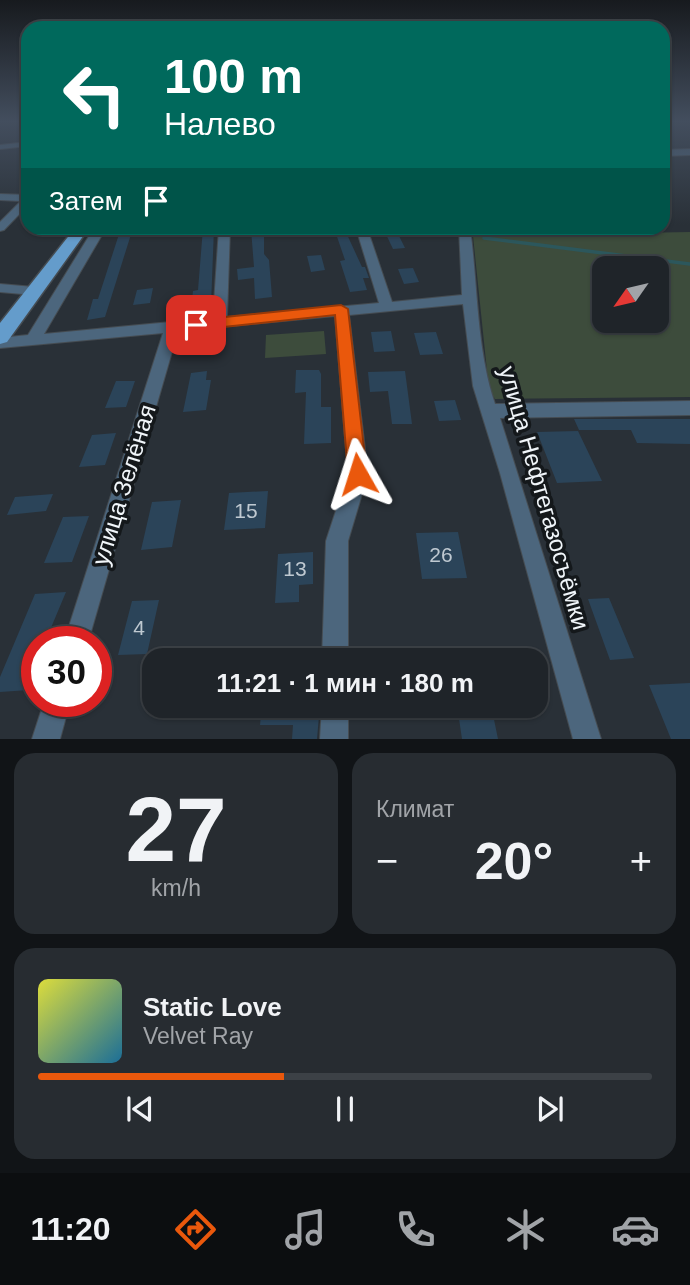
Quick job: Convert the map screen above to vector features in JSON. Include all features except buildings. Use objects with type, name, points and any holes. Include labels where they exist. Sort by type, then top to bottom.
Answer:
[{"type":"main road","points":[[0,337],[77,235]]},
{"type":"street","points":[[0,197],[21,198]]},
{"type":"street","points":[[0,228],[21,206]]},
{"type":"street","points":[[32,341],[96,235]]},
{"type":"street","points":[[220,322],[224,235]]},
{"type":"street","points":[[363,235],[387,306]]},
{"type":"street","name":"улица Нефтегазосъёмки","points":[[465,235],[469,299],[481,386],[587,739]]},
{"type":"street","points":[[0,288],[34,291]]},
{"type":"street","points":[[0,343],[469,299]]},
{"type":"street","points":[[335,648],[337,541],[358,474],[341,309]]},
{"type":"street","name":"улица Зелёная","points":[[80,626],[172,328]]},
{"type":"street","points":[[490,411],[690,408]]},
{"type":"street","points":[[46,739],[53,717]]},
{"type":"street","points":[[334,739],[335,718]]},
{"type":"green space","points":[[670,232],[690,232],[690,397],[495,399],[489,390],[473,236],[670,235]]},
{"type":"green space","points":[[324,331],[326,354],[265,358],[266,335]]},
{"type":"waterway","points":[[484,238],[690,264]]},
{"type":"route","points":[[196,325],[341,309],[358,474]]}]
